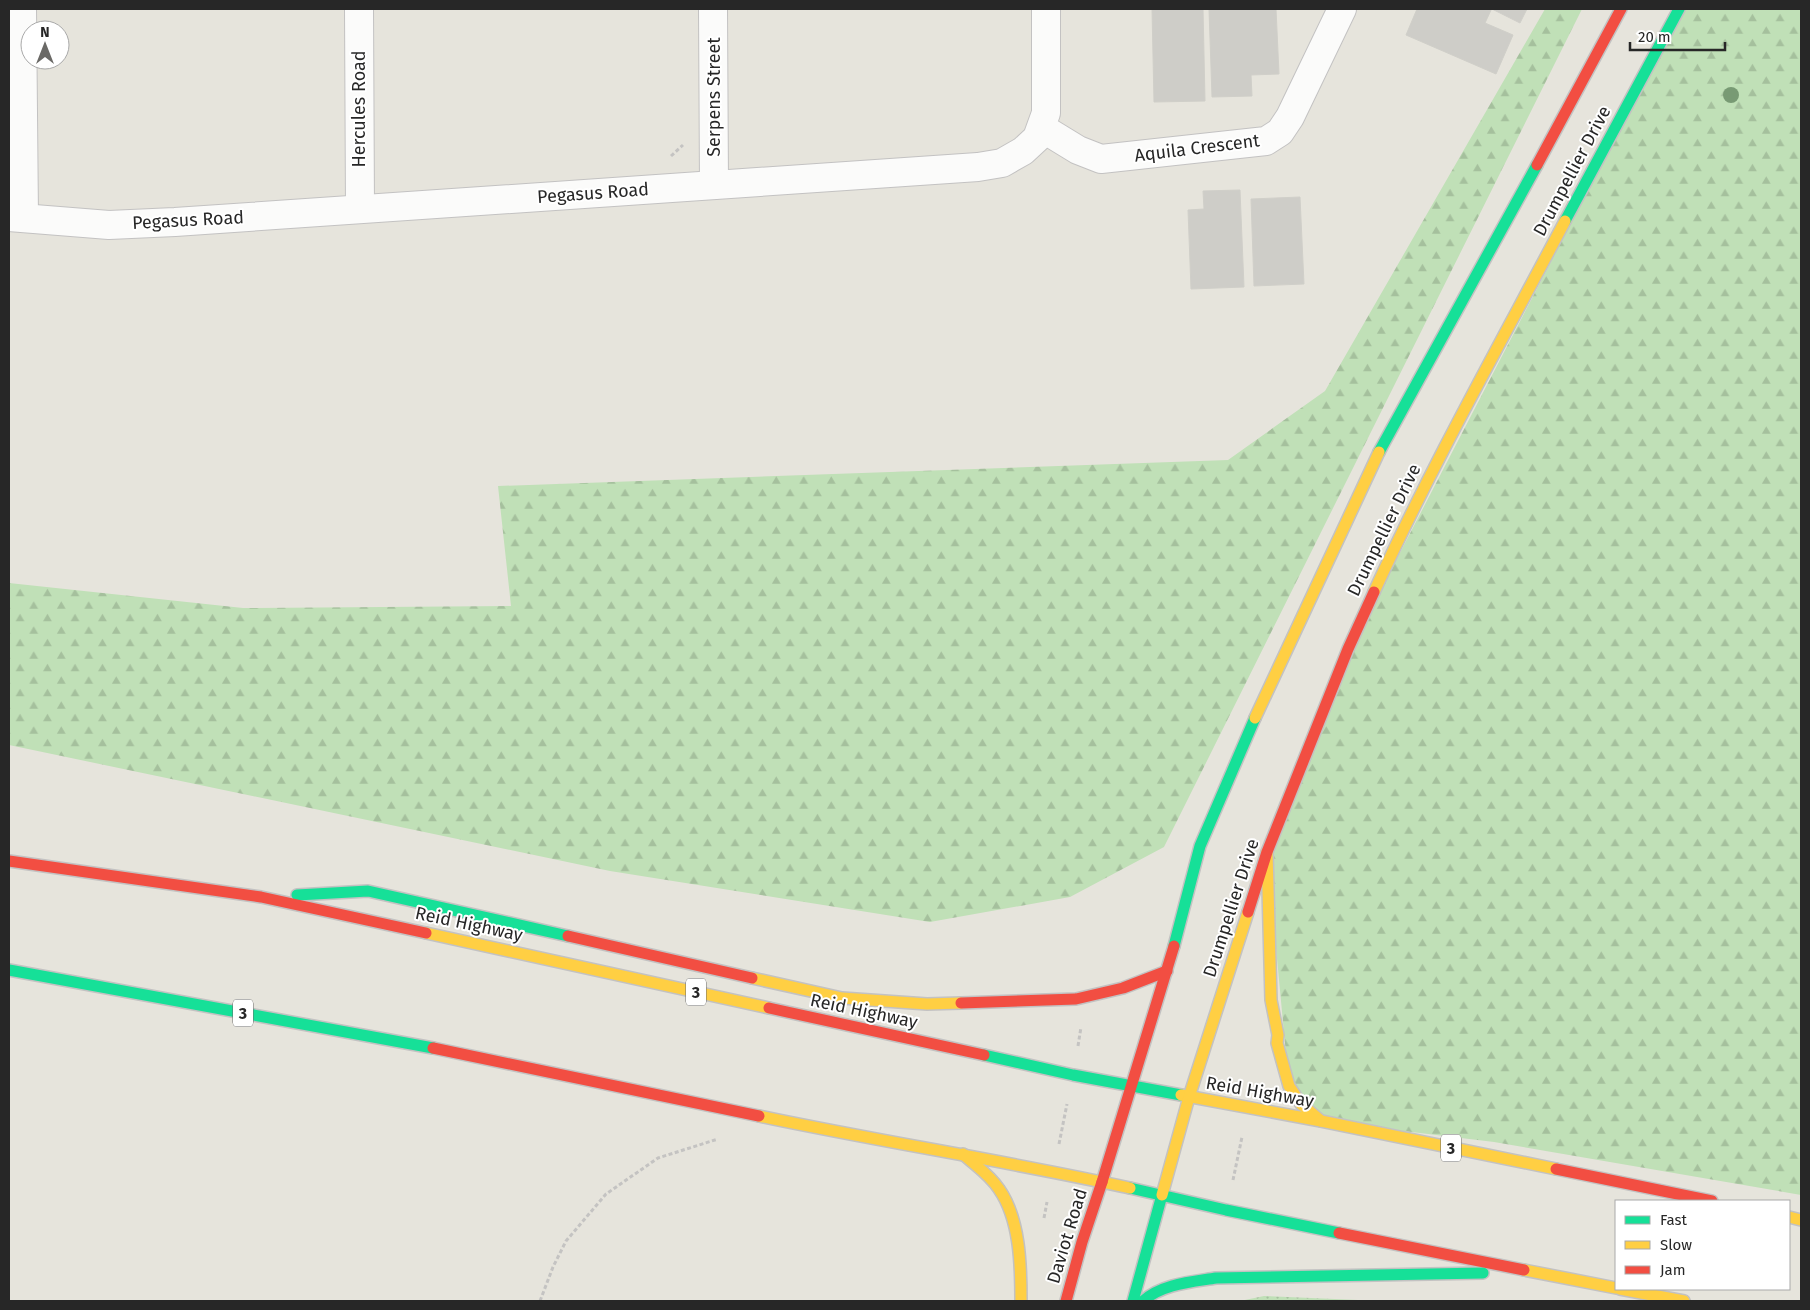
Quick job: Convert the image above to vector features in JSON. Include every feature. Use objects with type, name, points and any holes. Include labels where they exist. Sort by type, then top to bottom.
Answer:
[{"type":"main road","name":"Drumpellier Drive","points":[[1131,1086],[1167,971],[1200,846],[1239,754],[1368,473],[1621,9]]},
{"type":"main road","name":"Drumpellier Drive","points":[[1162,1196],[1189,1097],[1267,852],[1348,649],[1406,522],[1679,9]]},
{"type":"main road","points":[[1267,852],[1271,1000],[1278,1035],[1277,1043],[1289,1086],[1301,1104],[1321,1121]]},
{"type":"main road","name":"Reid Highway","points":[[9,861],[261,896],[1073,1075],[1321,1121],[1707,1200]]},
{"type":"main road","points":[[261,896],[368,891],[842,998],[927,1004],[1076,999],[1123,988],[1167,971]]},
{"type":"main road","name":"3","points":[[9,970],[476,1056],[851,1135],[963,1154],[1102,1182],[1235,1212],[1615,1288]]},
{"type":"main road","name":"Daviot Road","points":[[1066,1301],[1082,1242],[1131,1086]]},
{"type":"main road","points":[[963,1154],[992,1180],[1003,1195],[1014,1225],[1021,1301]]},
{"type":"main road","points":[[1133,1301],[1162,1196]]},
{"type":"main road","points":[[1143,1301],[1152,1293],[1177,1285],[1216,1278],[1538,1272]]},
{"type":"main road","points":[[1625,1290],[1684,1301]]},
{"type":"street","points":[[16,217],[22,9]]},
{"type":"street","name":"Hercules Road","points":[[359,9],[360,209]]},
{"type":"street","name":"Serpens Street","points":[[714,9],[714,185]]},
{"type":"street","name":"Pegasus Road","points":[[16,217],[109,225],[978,167],[1002,163],[1023,151],[1038,138],[1042,128],[1046,114],[1046,9]]},
{"type":"street","name":"Aquila Crescent","points":[[1042,128],[1078,150],[1101,159],[1266,141],[1280,132],[1290,117],[1342,9]]},
{"type":"path","points":[[540,1301],[553,1267],[566,1241],[606,1194],[658,1158],[719,1138]]},
{"type":"green space","points":[[1545,9],[1582,9],[1164,847],[1070,897],[930,922],[610,871],[9,745],[9,583],[243,608],[511,606],[498,486],[1228,460],[1325,391]]},
{"type":"green space","points":[[1682,9],[1801,9],[1801,1195],[1494,1142],[1321,1121],[1289,1086],[1267,852],[1336,676]]},
{"type":"green space","points":[[1264,1296],[1382,1301],[1240,1301]]},
{"type":"building","points":[[1152,9],[1203,9],[1205,101],[1154,102]]},
{"type":"building","points":[[1209,9],[1276,9],[1279,74],[1251,75],[1252,96],[1212,97]]},
{"type":"building","points":[[1417,9],[1491,10],[1485,23],[1513,35],[1496,74],[1406,35]]},
{"type":"building","points":[[1492,9],[1527,9],[1520,23]]},
{"type":"building","points":[[1240,190],[1244,287],[1191,289],[1188,210],[1204,209],[1203,191]]},
{"type":"building","points":[[1300,197],[1304,284],[1254,286],[1251,199]]},
{"type":"traffic: fast","points":[[1565,221],[1679,9]]},
{"type":"traffic: fast","points":[[1379,452],[1537,165]]},
{"type":"traffic: fast","points":[[1174,946],[1200,846],[1255,718]]},
{"type":"traffic: fast","points":[[297,895],[368,891],[568,936]]},
{"type":"traffic: fast","points":[[9,970],[433,1048]]},
{"type":"traffic: fast","points":[[984,1055],[1073,1075],[1181,1095]]},
{"type":"traffic: fast","points":[[1130,1188],[1339,1233]]},
{"type":"traffic: fast","points":[[1133,1301],[1162,1195]]},
{"type":"traffic: fast","points":[[1143,1301],[1168,1287],[1216,1278],[1483,1273]]},
{"type":"traffic: slow","points":[[1374,592],[1443,451],[1565,221]]},
{"type":"traffic: slow","points":[[1255,718],[1379,452]]},
{"type":"traffic: slow","points":[[1267,852],[1271,1000],[1278,1035],[1277,1043],[1289,1086],[1301,1104],[1321,1121]]},
{"type":"traffic: slow","points":[[1162,1195],[1189,1097],[1248,912]]},
{"type":"traffic: slow","points":[[426,933],[769,1008]]},
{"type":"traffic: slow","points":[[752,978],[842,998],[927,1004],[961,1003]]},
{"type":"traffic: slow","points":[[1181,1095],[1321,1121],[1556,1169]]},
{"type":"traffic: slow","points":[[759,1116],[1130,1188]]},
{"type":"traffic: slow","points":[[963,1154],[987,1175],[1006,1201],[1018,1243],[1021,1301]]},
{"type":"traffic: slow","points":[[1790,1217],[1801,1220]]},
{"type":"traffic: slow","points":[[1524,1270],[1615,1288]]},
{"type":"traffic: slow","points":[[1625,1290],[1684,1301]]},
{"type":"traffic: jam","points":[[1537,165],[1621,9]]},
{"type":"traffic: jam","points":[[1248,912],[1267,852],[1348,649],[1374,592]]},
{"type":"traffic: jam","points":[[9,861],[261,897],[426,933]]},
{"type":"traffic: jam","points":[[568,936],[752,978]]},
{"type":"traffic: jam","points":[[1102,1182],[1174,946]]},
{"type":"traffic: jam","points":[[961,1003],[1076,999],[1123,988],[1167,971]]},
{"type":"traffic: jam","points":[[769,1008],[984,1055]]},
{"type":"traffic: jam","points":[[433,1048],[759,1116]]},
{"type":"traffic: jam","points":[[1556,1169],[1707,1200]]},
{"type":"traffic: jam","points":[[1066,1301],[1082,1242],[1102,1182]]},
{"type":"traffic: jam","points":[[1339,1233],[1524,1270]]}]
